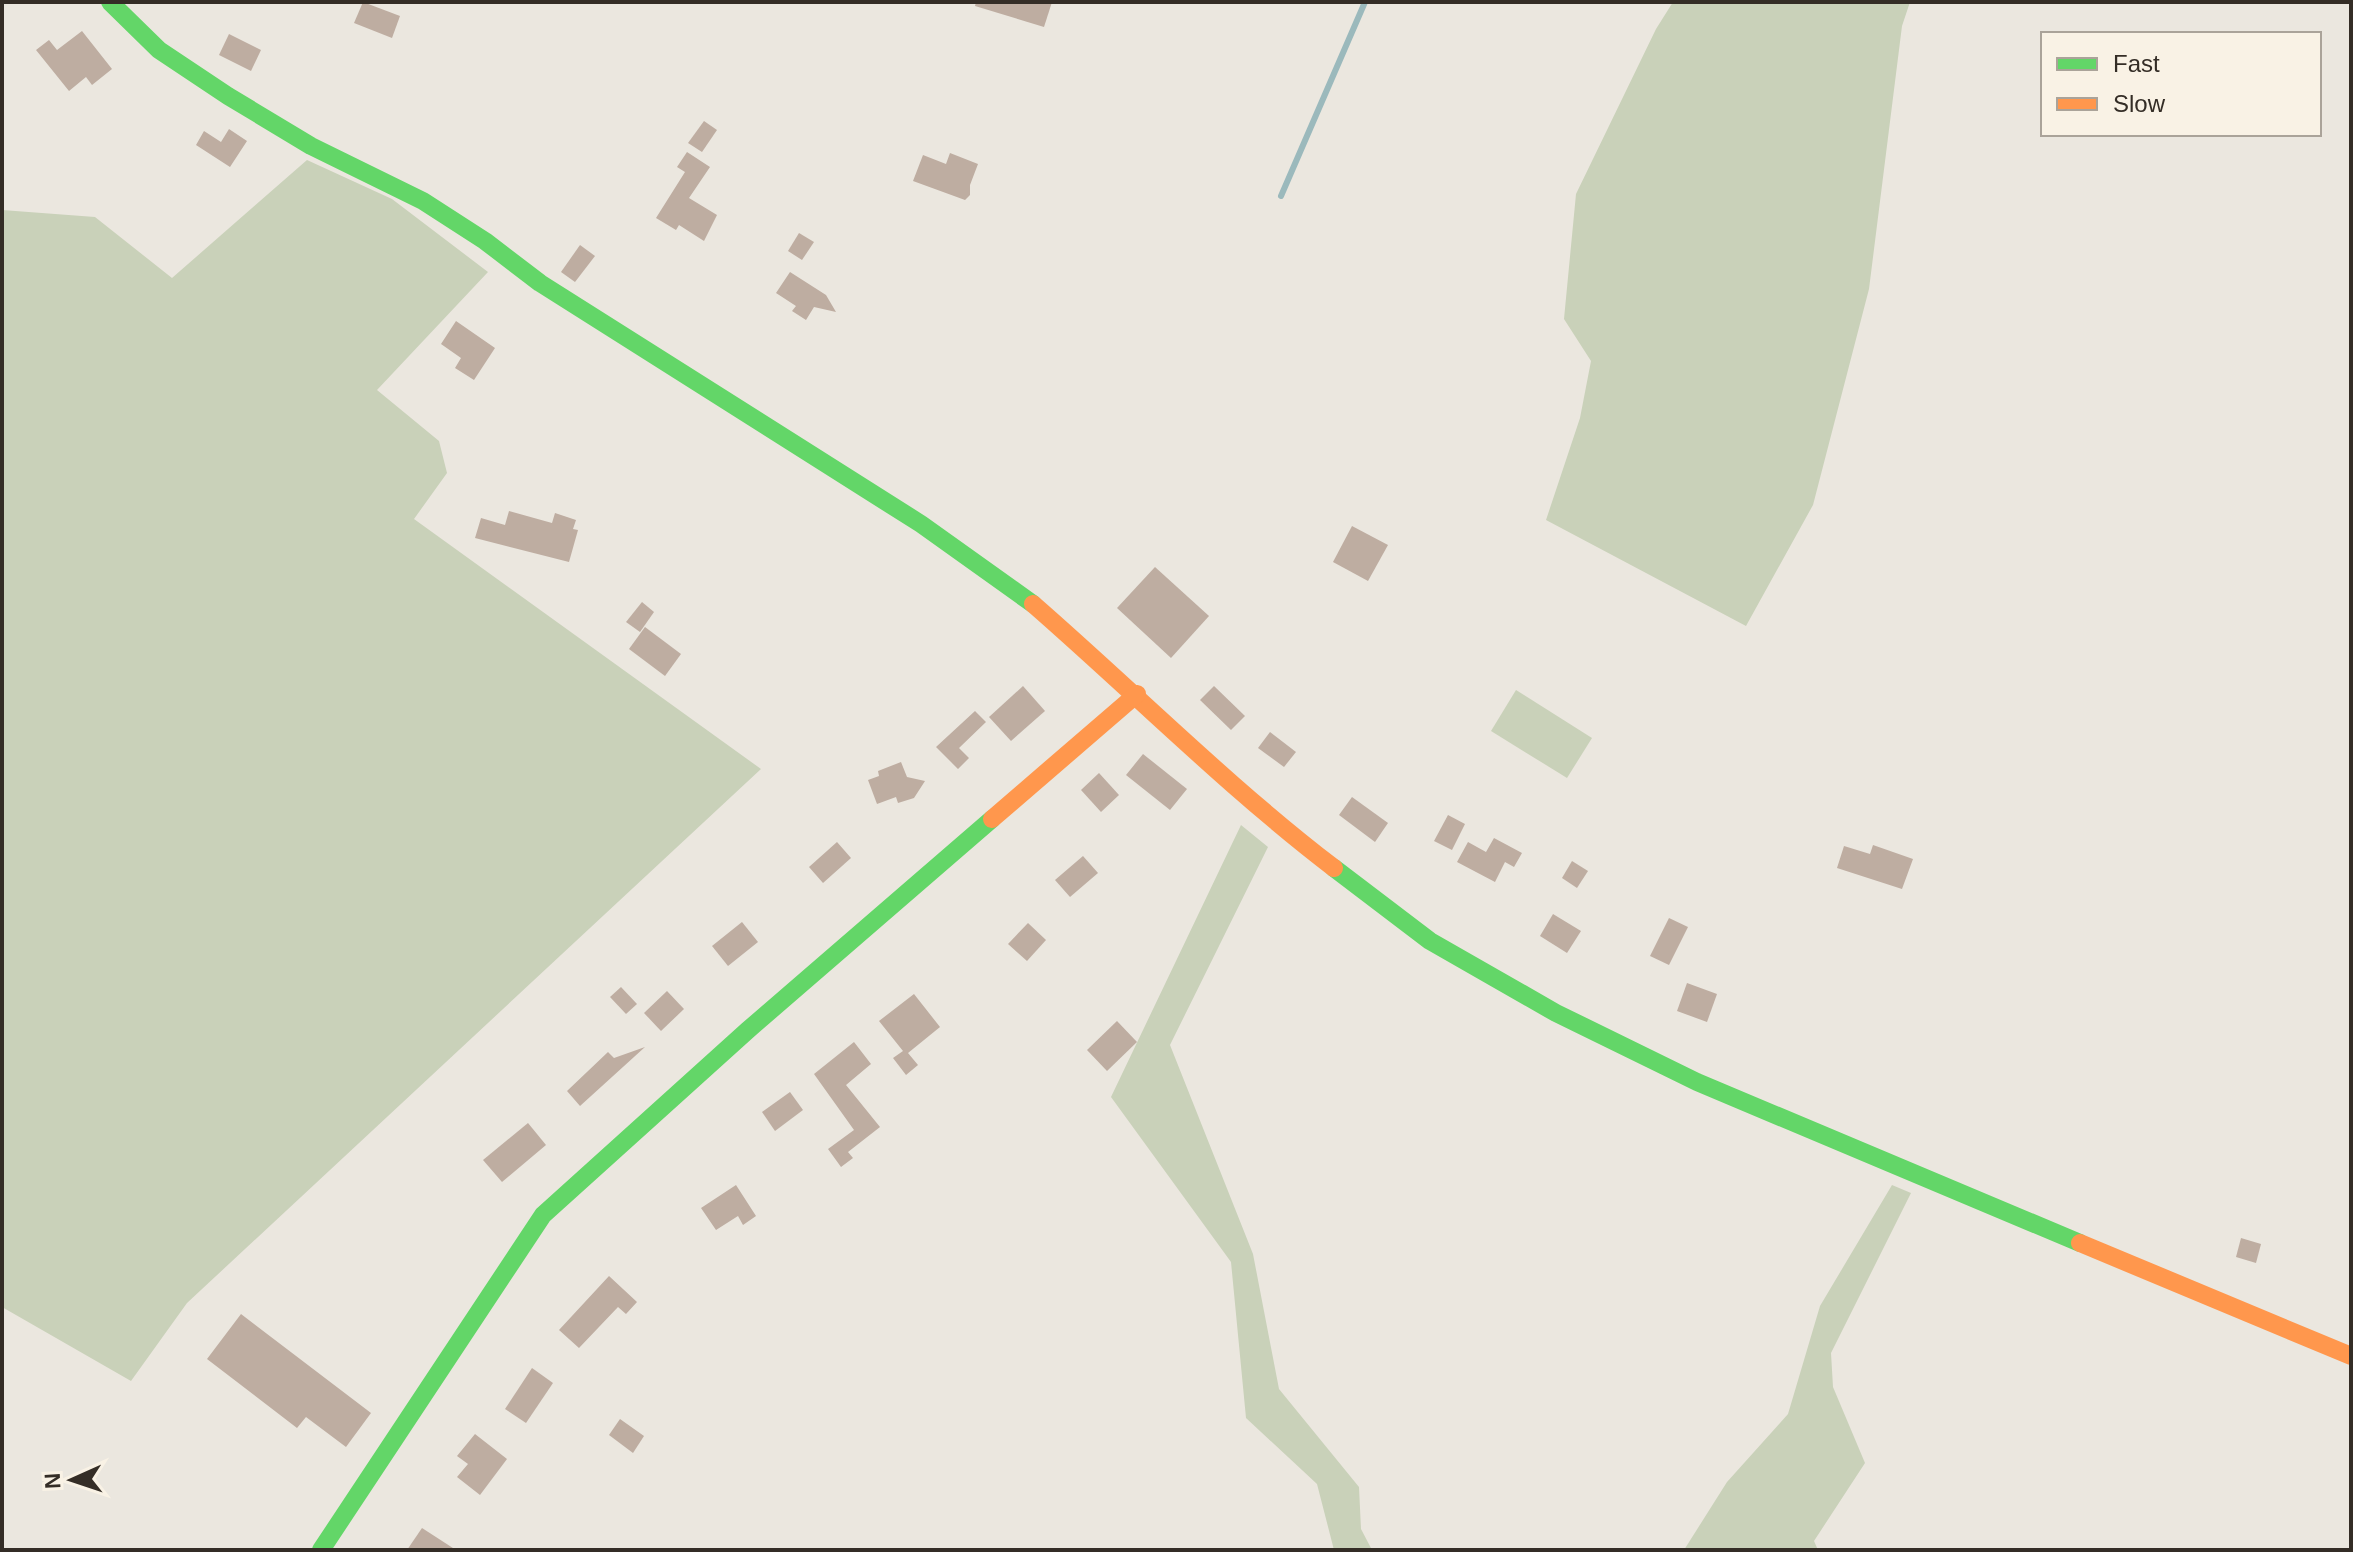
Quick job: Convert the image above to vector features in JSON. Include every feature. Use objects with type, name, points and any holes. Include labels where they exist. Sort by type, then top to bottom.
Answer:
[{"type":"main road","points":[[110,2],[159,50],[228,96],[311,146],[423,201],[485,241],[540,283],[921,524],[1026,598],[1137,694],[1259,811],[1418,931],[1556,1013],[1697,1082],[2351,1356]]},
{"type":"main road","points":[[321,1550],[543,1215],[748,1030],[1137,694]]},
{"type":"green space","points":[[1673,2],[1910,2],[1902,26],[1869,289],[1813,505],[1746,626],[1546,520],[1580,418],[1591,361],[1564,319],[1576,194],[1656,29]]},
{"type":"green space","points":[[307,160],[392,199],[488,272],[377,390],[439,441],[447,473],[414,519],[761,769],[187,1303],[131,1381],[2,1307],[2,210],[95,217],[172,278]]},
{"type":"green space","points":[[1516,690],[1592,738],[1567,778],[1491,731]]},
{"type":"green space","points":[[1241,825],[1268,847],[1170,1045],[1253,1254],[1279,1389],[1359,1487],[1361,1529],[1372,1550],[1334,1550],[1317,1484],[1246,1418],[1231,1262],[1111,1097]]},
{"type":"green space","points":[[1892,1185],[1911,1193],[1831,1353],[1833,1387],[1865,1463],[1814,1541],[1818,1550],[1684,1550],[1727,1482],[1788,1414],[1820,1306]]},
{"type":"building","points":[[363,2],[400,16],[392,38],[354,23]]},
{"type":"building","points":[[976,2],[1052,2],[1044,27],[975,6]]},
{"type":"building","points":[[82,31],[112,69],[92,85],[86,77],[69,91],[36,50],[49,40],[57,50]]},
{"type":"building","points":[[229,34],[261,50],[251,71],[219,55]]},
{"type":"building","points":[[704,121],[717,130],[702,152],[688,143]]},
{"type":"building","points":[[229,129],[247,141],[230,167],[196,145],[204,131],[221,142]]},
{"type":"building","points":[[687,152],[710,167],[689,198],[717,215],[704,241],[679,225],[676,230],[656,218],[685,172],[677,167]]},
{"type":"building","points":[[950,153],[978,164],[970,185],[970,195],[965,200],[913,181],[923,155],[946,164]]},
{"type":"building","points":[[799,233],[814,242],[802,260],[788,251]]},
{"type":"building","points":[[580,245],[595,256],[575,282],[561,272]]},
{"type":"building","points":[[790,272],[826,295],[836,312],[814,307],[806,320],[792,311],[796,306],[776,293]]},
{"type":"building","points":[[456,321],[495,348],[474,380],[455,368],[461,358],[441,344]]},
{"type":"building","points":[[509,511],[552,523],[555,513],[576,520],[573,529],[578,530],[569,562],[475,538],[481,518],[505,525]]},
{"type":"building","points":[[1352,526],[1388,545],[1368,581],[1333,562]]},
{"type":"building","points":[[1155,567],[1209,616],[1171,658],[1117,608]]},
{"type":"building","points":[[642,602],[654,612],[640,632],[626,622]]},
{"type":"building","points":[[645,627],[681,654],[665,676],[629,649]]},
{"type":"building","points":[[1023,686],[1045,711],[1011,741],[989,717]]},
{"type":"building","points":[[1214,686],[1245,716],[1231,730],[1200,700]]},
{"type":"building","points":[[975,711],[986,722],[959,748],[969,758],[958,769],[936,747]]},
{"type":"building","points":[[1270,732],[1296,752],[1284,767],[1258,748]]},
{"type":"building","points":[[1143,754],[1187,789],[1170,810],[1126,775]]},
{"type":"building","points":[[901,762],[907,777],[925,781],[914,798],[898,803],[896,797],[877,804],[868,780],[879,776],[878,771]]},
{"type":"building","points":[[1099,773],[1119,795],[1101,812],[1081,790]]},
{"type":"building","points":[[1352,797],[1388,823],[1375,842],[1339,815]]},
{"type":"building","points":[[1448,815],[1465,824],[1452,850],[1434,841]]},
{"type":"building","points":[[1494,838],[1522,853],[1514,867],[1505,862],[1495,882],[1457,862],[1468,842],[1486,852]]},
{"type":"building","points":[[837,842],[851,858],[823,883],[809,867]]},
{"type":"building","points":[[1873,845],[1913,859],[1902,889],[1837,868],[1844,846],[1870,854]]},
{"type":"building","points":[[1083,856],[1098,873],[1070,897],[1055,880]]},
{"type":"building","points":[[1572,861],[1588,871],[1577,888],[1562,878]]},
{"type":"building","points":[[1553,914],[1581,931],[1567,953],[1540,936]]},
{"type":"building","points":[[1669,918],[1688,927],[1669,965],[1650,956]]},
{"type":"building","points":[[742,922],[758,942],[728,966],[712,946]]},
{"type":"building","points":[[1028,923],[1046,940],[1027,961],[1008,944]]},
{"type":"building","points":[[1687,983],[1717,994],[1707,1022],[1677,1011]]},
{"type":"building","points":[[621,987],[637,1004],[626,1014],[610,997]]},
{"type":"building","points":[[667,991],[684,1009],[661,1031],[644,1013]]},
{"type":"building","points":[[914,994],[940,1027],[908,1053],[918,1065],[906,1075],[893,1058],[903,1051],[879,1021]]},
{"type":"building","points":[[1117,1021],[1137,1042],[1107,1071],[1087,1050]]},
{"type":"building","points":[[854,1042],[871,1064],[846,1085],[880,1127],[848,1152],[853,1158],[841,1167],[828,1149],[854,1130],[814,1074]]},
{"type":"building","points":[[645,1047],[580,1106],[567,1091],[608,1052],[614,1058]]},
{"type":"building","points":[[790,1092],[803,1110],[775,1131],[762,1112]]},
{"type":"building","points":[[528,1123],[546,1145],[502,1182],[483,1160]]},
{"type":"building","points":[[736,1185],[756,1216],[743,1225],[738,1216],[716,1230],[701,1208]]},
{"type":"building","points":[[2241,1238],[2261,1244],[2256,1263],[2236,1257]]},
{"type":"building","points":[[609,1276],[637,1302],[626,1314],[618,1307],[579,1348],[559,1330]]},
{"type":"building","points":[[241,1314],[371,1413],[346,1447],[306,1417],[297,1428],[207,1359]]},
{"type":"building","points":[[532,1368],[553,1383],[526,1423],[505,1409]]},
{"type":"building","points":[[620,1419],[644,1436],[633,1453],[609,1435]]},
{"type":"building","points":[[475,1434],[507,1459],[480,1495],[457,1477],[468,1464],[457,1456]]},
{"type":"building","points":[[422,1528],[456,1550],[407,1550]]},
{"type":"waterway","points":[[1281,196],[1365,2]]},
{"type":"traffic: fast","points":[[110,2],[159,50],[228,96],[311,146],[423,201],[485,241],[540,283],[921,524],[1033,604]]},
{"type":"traffic: fast","points":[[321,1550],[543,1215],[748,1030],[992,819]]},
{"type":"traffic: fast","points":[[1334,868],[1430,941],[1556,1013],[1697,1082],[2080,1243]]},
{"type":"traffic: slow","points":[[1033,604],[1219,772],[1334,868]]},
{"type":"traffic: slow","points":[[992,819],[1137,694]]},
{"type":"traffic: slow","points":[[2080,1243],[2351,1356]]}]
